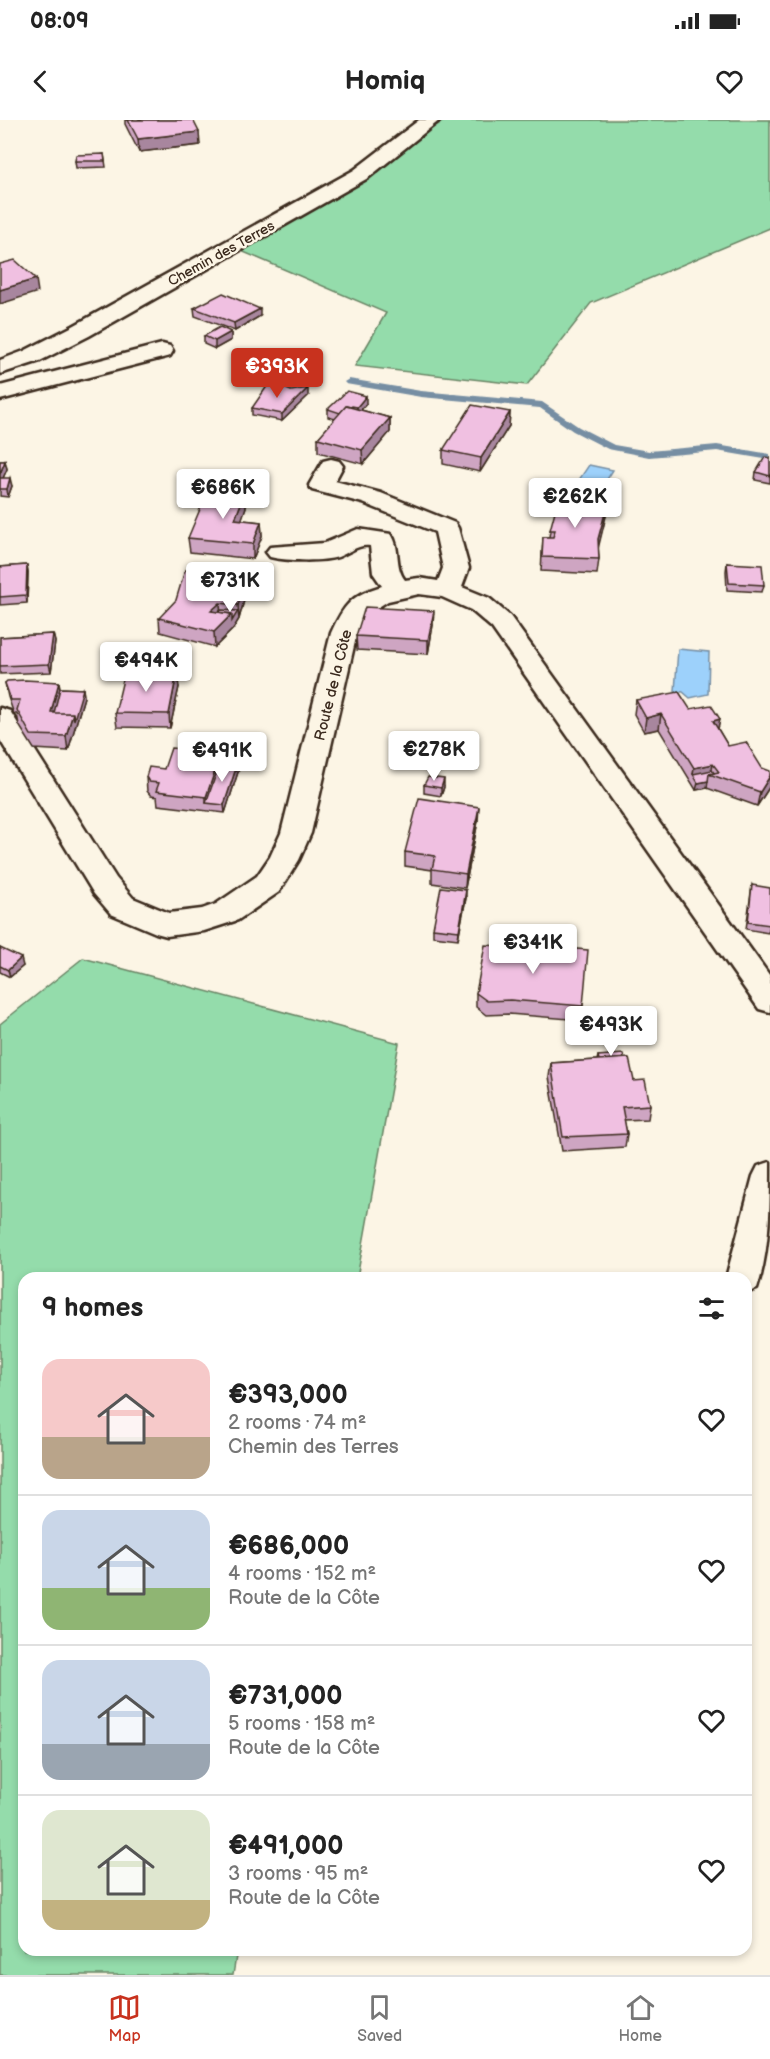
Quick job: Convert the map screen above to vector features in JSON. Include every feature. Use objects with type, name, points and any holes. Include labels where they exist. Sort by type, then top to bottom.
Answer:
[{"type":"street","name":"Chemin des Terres","points":[[0,367],[32,356],[81,331],[361,174],[431,120]]},
{"type":"street","points":[[0,393],[162,351]]},
{"type":"street","points":[[331,466],[321,484],[372,498],[446,528],[456,568],[448,590]]},
{"type":"street","points":[[279,552],[330,551],[357,537],[382,539],[386,573],[398,589]]},
{"type":"street","name":"Route de la Côte","points":[[0,717],[105,886],[122,906],[167,925],[204,920],[227,912],[268,884],[284,860],[296,833],[344,633],[355,610],[379,595],[398,589],[419,586],[448,590],[480,604],[501,622],[770,1000]]},
{"type":"street","points":[[746,1272],[770,1176]]},
{"type":"green space","points":[[445,120],[770,120],[770,228],[591,303],[527,385],[355,366],[386,313],[239,250]]},
{"type":"green space","points":[[83,958],[399,1043],[358,1272],[18,1272],[18,1956],[236,1956],[233,1975],[0,1975],[0,1024]]},
{"type":"water","points":[[589,465],[613,470],[596,497],[566,493],[564,490],[575,486]]},
{"type":"water","points":[[678,649],[709,652],[708,694],[690,698],[683,692],[675,691]]},
{"type":"building","points":[[128,120],[193,120],[199,132],[138,139]]},
{"type":"building","points":[[104,154],[105,161],[75,161],[76,155]]},
{"type":"building","points":[[15,260],[36,279],[0,290],[0,264]]},
{"type":"building","points":[[223,293],[260,309],[234,323],[194,308]]},
{"type":"building","points":[[220,327],[231,332],[215,341],[204,336]]},
{"type":"building","points":[[270,382],[291,391],[308,388],[282,414],[252,408]]},
{"type":"building","points":[[347,391],[366,396],[357,407],[346,406],[340,413],[328,409]]},
{"type":"building","points":[[472,405],[510,412],[481,458],[443,450]]},
{"type":"building","points":[[346,406],[390,418],[362,450],[318,438]]},
{"type":"building","points":[[765,457],[770,458],[770,476],[756,472]]},
{"type":"building","points":[[0,461],[5,461],[0,474]]},
{"type":"building","points":[[0,478],[10,478],[7,489],[0,489]]},
{"type":"building","points":[[208,490],[245,493],[235,519],[261,522],[253,544],[188,538]]},
{"type":"building","points":[[559,496],[608,502],[598,539],[599,559],[542,557],[543,537],[553,537],[555,530],[550,530]]},
{"type":"building","points":[[727,563],[762,565],[764,585],[729,583]]},
{"type":"building","points":[[27,565],[26,595],[0,597],[0,567]]},
{"type":"building","points":[[185,570],[246,575],[238,605],[220,603],[211,611],[232,614],[214,632],[159,618],[176,600]]},
{"type":"building","points":[[365,607],[434,611],[428,640],[356,636]]},
{"type":"building","points":[[221,610],[238,611],[232,621],[232,614],[218,612]]},
{"type":"building","points":[[53,634],[49,664],[0,666],[0,637]]},
{"type":"building","points":[[129,653],[144,654],[139,671],[125,671],[123,677]]},
{"type":"building","points":[[125,671],[177,673],[169,714],[115,713]]},
{"type":"building","points":[[25,680],[59,682],[51,712],[73,713],[66,736],[31,735],[17,710],[20,700],[11,700],[5,683]]},
{"type":"building","points":[[60,688],[83,689],[74,720],[73,713],[54,713]]},
{"type":"building","points":[[679,692],[690,709],[711,705],[720,719],[713,721],[728,746],[746,742],[762,768],[770,771],[770,776],[760,792],[709,774],[719,772],[713,764],[694,768],[661,714],[646,718],[636,700]]},
{"type":"building","points":[[171,748],[221,753],[206,797],[156,791],[159,783],[149,782],[146,777],[149,767],[164,769]]},
{"type":"building","points":[[221,760],[238,762],[224,805],[206,803]]},
{"type":"building","points":[[712,770],[714,773],[709,774],[708,781],[698,783],[693,774]]},
{"type":"building","points":[[428,777],[444,779],[441,788],[424,785]]},
{"type":"building","points":[[419,798],[479,807],[466,874],[432,869],[435,856],[405,852]]},
{"type":"building","points":[[752,885],[770,888],[770,925],[748,922]]},
{"type":"building","points":[[441,887],[466,890],[459,931],[433,928]]},
{"type":"building","points":[[517,944],[588,950],[583,1006],[510,1000],[487,1001],[476,993],[485,945],[517,947]]},
{"type":"building","points":[[0,948],[21,958],[8,970],[0,966]]},
{"type":"building","points":[[623,1054],[624,1059],[599,1060],[598,1056]]},
{"type":"building","points":[[629,1058],[634,1081],[645,1080],[650,1105],[622,1107],[627,1134],[563,1137],[551,1063]]},
{"type":"waterway","points":[[349,382],[421,394],[542,405],[576,429],[611,447],[649,454],[717,448],[770,457]]}]
